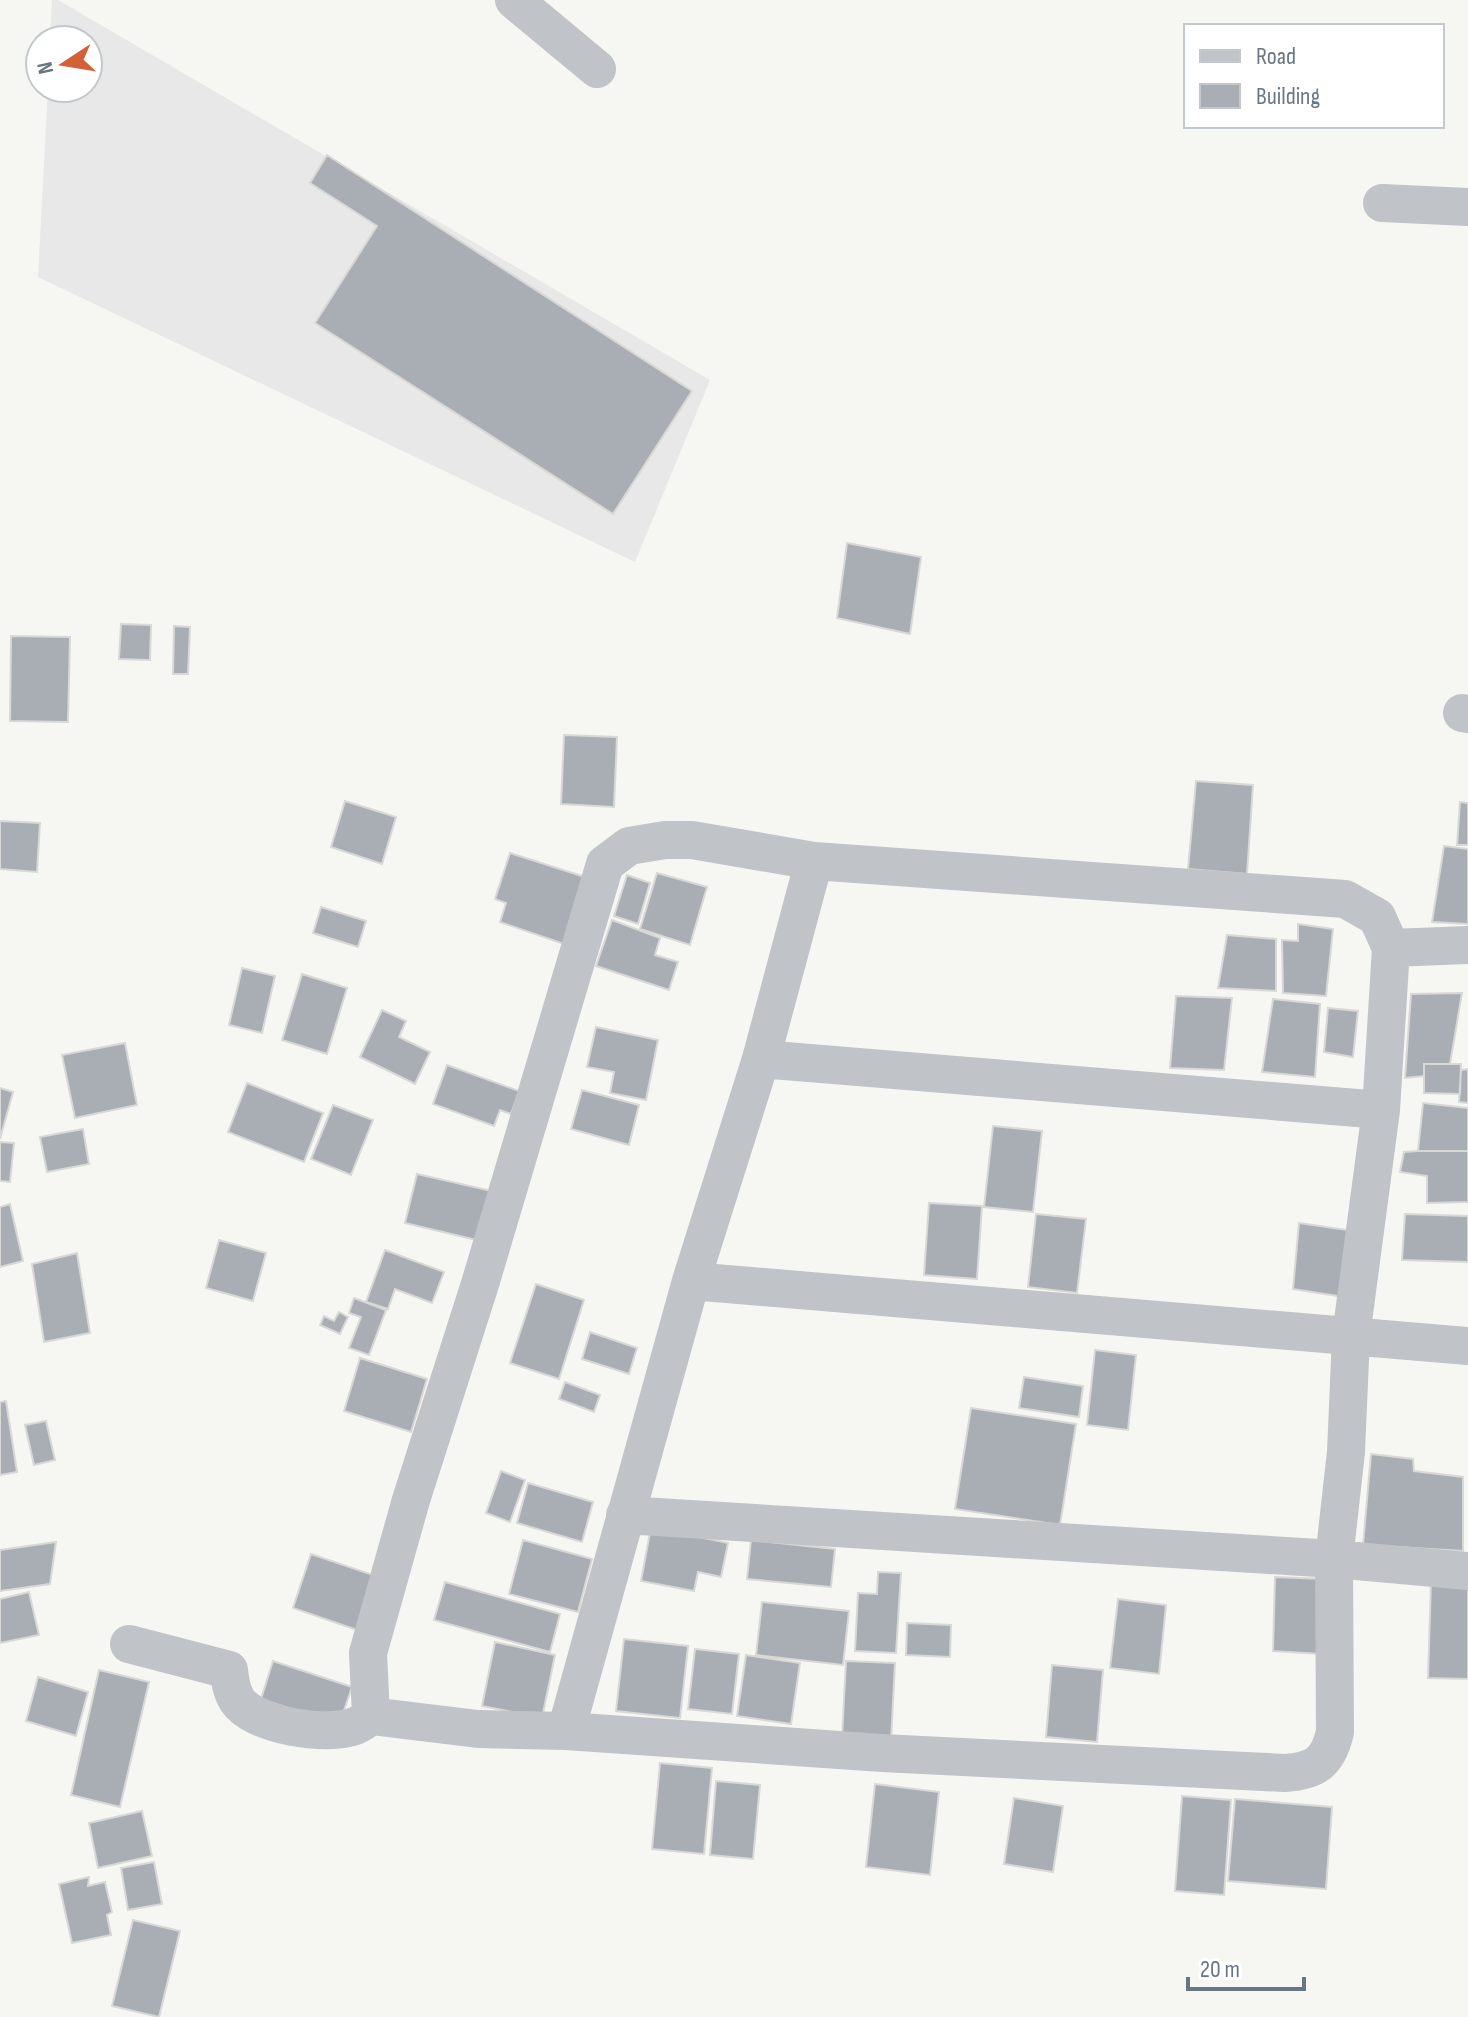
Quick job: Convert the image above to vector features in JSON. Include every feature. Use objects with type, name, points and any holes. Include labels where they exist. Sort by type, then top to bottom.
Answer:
[{"type":"street","points":[[514,0],[597,69]]},
{"type":"street","points":[[1382,203],[1468,207]]},
{"type":"street","points":[[129,1644],[229,1670],[230,1687],[238,1703],[260,1717],[296,1728],[354,1727],[371,1716],[478,1729],[566,1731],[882,1753],[1305,1772],[1323,1761],[1332,1748],[1335,1732],[1334,1559],[1346,1452],[1351,1336],[1381,1110],[1391,948],[1377,917],[1345,899],[814,861],[692,840],[629,846],[605,864],[480,1284],[411,1500],[368,1653],[371,1716]]},
{"type":"street","points":[[566,1731],[691,1281],[761,1059],[814,861]]},
{"type":"street","points":[[1391,948],[1468,945]]},
{"type":"street","points":[[761,1059],[1381,1110]]},
{"type":"street","points":[[691,1281],[1468,1346]]},
{"type":"street","points":[[625,1515],[1334,1559],[1468,1571]]},
{"type":"shaded area","points":[[52,0],[58,0],[99,24],[51,24]]},
{"type":"shaded area","points":[[104,27],[710,380],[635,562],[38,277],[47,104],[104,104]]},
{"type":"building","points":[[327,155],[692,391],[613,514],[315,323],[377,226],[310,183]]},
{"type":"building","points":[[847,543],[921,557],[910,634],[837,618]]},
{"type":"building","points":[[121,624],[151,625],[150,660],[119,659]]},
{"type":"building","points":[[174,626],[190,627],[188,674],[173,674]]},
{"type":"building","points":[[11,636],[70,637],[68,722],[10,721]]},
{"type":"building","points":[[564,735],[617,737],[614,807],[561,804]]},
{"type":"building","points":[[1196,781],[1253,785],[1247,874],[1188,869]]},
{"type":"building","points":[[345,801],[396,817],[382,864],[331,847]]},
{"type":"building","points":[[1460,802],[1468,803],[1468,845],[1457,845]]},
{"type":"building","points":[[0,821],[40,823],[37,872],[0,869]]},
{"type":"building","points":[[1444,846],[1468,849],[1468,924],[1432,922]]},
{"type":"building","points":[[510,853],[588,878],[567,945],[500,922],[506,903],[495,899]]},
{"type":"building","points":[[657,873],[707,887],[690,945],[640,929]]},
{"type":"building","points":[[627,875],[650,883],[638,924],[614,916]]},
{"type":"building","points":[[321,907],[366,921],[358,947],[313,933]]},
{"type":"building","points":[[612,920],[660,938],[655,955],[678,962],[669,990],[596,966]]},
{"type":"building","points":[[1298,924],[1333,929],[1326,996],[1283,993],[1282,940],[1298,941]]},
{"type":"building","points":[[1227,935],[1276,939],[1276,991],[1218,988]]},
{"type":"building","points":[[242,968],[275,976],[262,1033],[229,1025]]},
{"type":"building","points":[[302,974],[347,988],[327,1054],[282,1040]]},
{"type":"building","points":[[1462,993],[1450,1064],[1424,1064],[1424,1076],[1405,1078],[1411,994]]},
{"type":"building","points":[[1176,996],[1232,998],[1224,1070],[1170,1068]]},
{"type":"building","points":[[1273,999],[1320,1004],[1315,1077],[1262,1072]]},
{"type":"building","points":[[1328,1008],[1358,1011],[1353,1057],[1324,1052]]},
{"type":"building","points":[[382,1010],[406,1021],[399,1037],[430,1052],[415,1084],[360,1057]]},
{"type":"building","points":[[596,1027],[658,1040],[646,1100],[610,1093],[614,1072],[587,1067]]},
{"type":"building","points":[[125,1043],[137,1105],[75,1118],[62,1055]]},
{"type":"building","points":[[1424,1064],[1461,1064],[1460,1094],[1424,1093]]},
{"type":"building","points":[[447,1065],[519,1091],[511,1114],[500,1110],[494,1126],[433,1104]]},
{"type":"building","points":[[1468,1069],[1468,1103],[1459,1102],[1461,1070]]},
{"type":"building","points":[[247,1083],[323,1113],[304,1162],[228,1132]]},
{"type":"building","points":[[0,1088],[13,1092],[0,1139]]},
{"type":"building","points":[[582,1090],[639,1105],[629,1145],[571,1129]]},
{"type":"building","points":[[1423,1103],[1468,1108],[1468,1151],[1418,1151]]},
{"type":"building","points":[[333,1105],[373,1120],[351,1175],[311,1159]]},
{"type":"building","points":[[993,1126],[1042,1131],[1033,1212],[984,1207]]},
{"type":"building","points":[[83,1129],[89,1164],[47,1172],[40,1137]]},
{"type":"building","points":[[0,1142],[14,1143],[10,1182],[0,1181]]},
{"type":"building","points":[[1468,1151],[1468,1202],[1427,1203],[1427,1176],[1400,1172],[1404,1152]]},
{"type":"building","points":[[417,1174],[496,1192],[485,1242],[405,1223]]},
{"type":"building","points":[[929,1203],[982,1206],[977,1279],[924,1275]]},
{"type":"building","points":[[10,1204],[23,1261],[0,1267],[0,1207]]},
{"type":"building","points":[[1036,1214],[1086,1219],[1077,1293],[1028,1287]]},
{"type":"building","points":[[1405,1214],[1468,1216],[1468,1262],[1402,1260]]},
{"type":"building","points":[[1299,1223],[1354,1231],[1344,1297],[1293,1289]]},
{"type":"building","points":[[219,1240],[266,1253],[253,1301],[206,1288]]},
{"type":"building","points":[[385,1250],[444,1272],[432,1303],[395,1289],[388,1309],[366,1302]]},
{"type":"building","points":[[77,1253],[90,1333],[44,1342],[32,1264]]},
{"type":"building","points":[[536,1284],[584,1300],[559,1379],[510,1363]]},
{"type":"building","points":[[354,1298],[386,1310],[369,1355],[349,1348],[361,1317],[349,1313]]},
{"type":"building","points":[[339,1312],[348,1317],[340,1334],[320,1325],[324,1316],[334,1321]]},
{"type":"building","points":[[590,1332],[637,1348],[629,1374],[582,1359]]},
{"type":"building","points":[[1095,1350],[1136,1355],[1128,1430],[1087,1425]]},
{"type":"building","points":[[360,1358],[427,1379],[411,1432],[344,1411]]},
{"type":"building","points":[[1024,1377],[1083,1386],[1079,1417],[1019,1408]]},
{"type":"building","points":[[565,1382],[600,1395],[594,1412],[559,1399]]},
{"type":"building","points":[[6,1401],[17,1472],[0,1475],[0,1402]]},
{"type":"building","points":[[971,1408],[1076,1424],[1060,1525],[955,1509]]},
{"type":"building","points":[[46,1421],[55,1460],[34,1465],[25,1425]]},
{"type":"building","points":[[1371,1454],[1413,1459],[1414,1471],[1463,1477],[1463,1551],[1363,1545]]},
{"type":"building","points":[[501,1471],[525,1480],[510,1522],[486,1513]]},
{"type":"building","points":[[528,1483],[593,1502],[582,1542],[517,1523]]},
{"type":"building","points":[[651,1527],[728,1543],[721,1577],[698,1572],[694,1591],[641,1581]]},
{"type":"building","points":[[523,1540],[592,1559],[578,1612],[509,1594]]},
{"type":"building","points":[[751,1540],[835,1549],[831,1587],[747,1579]]},
{"type":"building","points":[[56,1542],[50,1584],[0,1591],[0,1550]]},
{"type":"building","points":[[311,1554],[376,1576],[357,1630],[293,1608]]},
{"type":"building","points":[[878,1572],[901,1573],[896,1653],[855,1651],[858,1593],[877,1594]]},
{"type":"building","points":[[1275,1577],[1323,1579],[1321,1654],[1273,1651]]},
{"type":"building","points":[[1431,1581],[1468,1585],[1468,1679],[1428,1678]]},
{"type":"building","points":[[445,1582],[560,1614],[550,1652],[434,1620]]},
{"type":"building","points":[[29,1592],[39,1635],[0,1643],[0,1599]]},
{"type":"building","points":[[1118,1599],[1166,1605],[1159,1674],[1110,1668]]},
{"type":"building","points":[[762,1602],[849,1611],[843,1665],[756,1655]]},
{"type":"building","points":[[907,1623],[951,1625],[950,1657],[906,1655]]},
{"type":"building","points":[[624,1639],[688,1646],[680,1718],[616,1711]]},
{"type":"building","points":[[495,1642],[555,1655],[542,1718],[482,1706]]},
{"type":"building","points":[[695,1649],[739,1654],[732,1714],[688,1709]]},
{"type":"building","points":[[746,1655],[800,1663],[791,1724],[737,1716]]},
{"type":"building","points":[[273,1661],[352,1687],[339,1725],[261,1699]]},
{"type":"building","points":[[846,1661],[895,1663],[891,1741],[842,1738]]},
{"type":"building","points":[[1052,1665],[1103,1670],[1097,1742],[1046,1737]]},
{"type":"building","points":[[99,1670],[149,1682],[120,1807],[71,1795]]},
{"type":"building","points":[[38,1677],[88,1692],[76,1736],[26,1721]]},
{"type":"building","points":[[660,1763],[712,1768],[704,1854],[652,1849]]},
{"type":"building","points":[[716,1781],[760,1785],[753,1859],[710,1855]]},
{"type":"building","points":[[875,1784],[939,1792],[930,1875],[866,1867]]},
{"type":"building","points":[[1182,1796],[1231,1800],[1224,1895],[1175,1891]]},
{"type":"building","points":[[1014,1798],[1063,1806],[1053,1872],[1004,1864]]},
{"type":"building","points":[[1235,1799],[1332,1807],[1326,1889],[1228,1881]]},
{"type":"building","points":[[142,1811],[152,1856],[98,1868],[89,1823]]},
{"type":"building","points":[[154,1862],[162,1904],[128,1910],[121,1868]]},
{"type":"building","points":[[89,1877],[88,1886],[105,1882],[112,1912],[107,1915],[111,1935],[72,1943],[59,1884]]},
{"type":"building","points":[[133,1920],[180,1931],[159,2017],[112,2006]]}]
